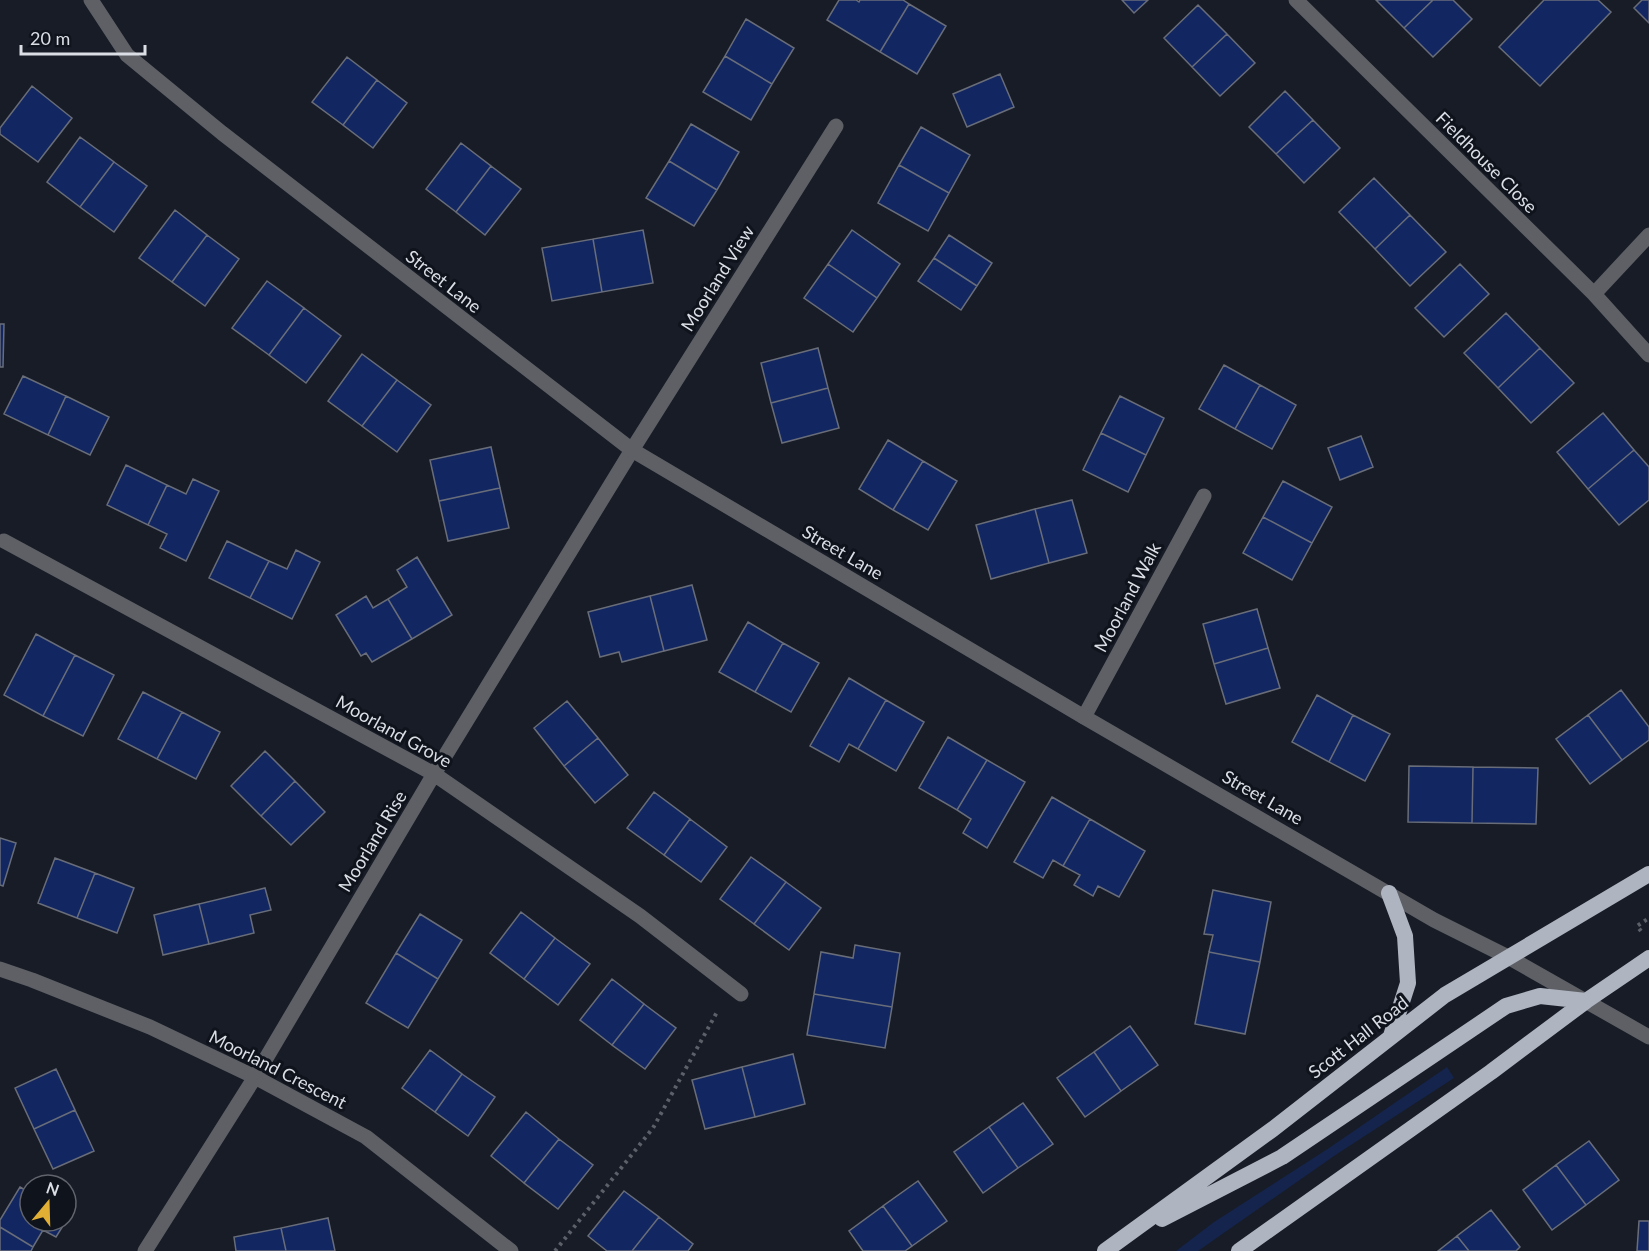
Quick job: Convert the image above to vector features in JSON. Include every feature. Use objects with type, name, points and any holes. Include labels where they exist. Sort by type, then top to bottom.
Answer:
[{"type":"highway","name":"Scott Hall Road","points":[[1109,1248],[1273,1129],[1445,995],[1649,874]]},
{"type":"highway","points":[[1389,893],[1405,936],[1408,983],[1391,1036]]},
{"type":"highway","points":[[1239,1251],[1649,958]]},
{"type":"highway","points":[[1109,1248],[1282,1157],[1506,1006],[1540,996],[1586,1001]]},
{"type":"street","name":"Street Lane","points":[[92,0],[127,55],[222,133],[632,450],[1084,717],[1434,920],[1508,957],[1649,1037]]},
{"type":"street","name":"Fieldhouse Close","points":[[1296,0],[1594,294],[1649,355]]},
{"type":"street","name":"Moorland View","points":[[632,450],[836,126]]},
{"type":"street","points":[[1594,294],[1649,235]]},
{"type":"street","name":"Moorland Rise","points":[[145,1251],[255,1077],[434,774],[632,450]]},
{"type":"street","name":"Moorland Walk","points":[[1084,717],[1204,496]]},
{"type":"street","name":"Moorland Grove","points":[[4,541],[434,774],[640,916],[736,991]]},
{"type":"street","name":"Moorland Crescent","points":[[0,969],[150,1027],[255,1077],[366,1137],[512,1251]]},
{"type":"path","points":[[555,1251],[653,1128],[736,991]]},
{"type":"shaded area","points":[[1447,1067],[1454,1078],[1337,1154],[1198,1251],[1176,1251],[1214,1222],[1329,1148]]},
{"type":"building","points":[[839,0],[859,2],[860,0],[903,0],[909,4],[880,52],[827,20]]},
{"type":"building","points":[[1122,0],[1148,0],[1134,13]]},
{"type":"building","points":[[1376,0],[1433,0],[1404,28]]},
{"type":"building","points":[[1433,0],[1453,0],[1472,19],[1433,57],[1404,28]]},
{"type":"building","points":[[1544,0],[1598,0],[1611,12],[1540,86],[1499,47]]},
{"type":"building","points":[[1642,0],[1649,0],[1649,23],[1634,8]]},
{"type":"building","points":[[909,4],[946,26],[917,74],[880,52]]},
{"type":"building","points":[[1198,5],[1227,34],[1192,67],[1164,38]]},
{"type":"building","points":[[746,19],[794,48],[772,84],[725,56]]},
{"type":"building","points":[[1227,34],[1255,63],[1220,96],[1192,67]]},
{"type":"building","points":[[725,56],[772,84],[751,120],[703,92]]},
{"type":"building","points":[[347,57],[377,80],[343,125],[312,102]]},
{"type":"building","points":[[1000,74],[1014,107],[967,127],[953,94]]},
{"type":"building","points":[[377,80],[407,103],[373,148],[343,125]]},
{"type":"building","points":[[32,86],[72,118],[38,162],[0,134],[0,128]]},
{"type":"building","points":[[1285,91],[1313,120],[1276,154],[1249,127]]},
{"type":"building","points":[[1313,120],[1340,148],[1304,183],[1276,154]]},
{"type":"building","points":[[691,124],[739,152],[717,190],[669,161]]},
{"type":"building","points":[[921,127],[970,155],[949,193],[899,165]]},
{"type":"building","points":[[80,137],[114,162],[80,207],[47,182]]},
{"type":"building","points":[[461,143],[491,166],[456,212],[426,189]]},
{"type":"building","points":[[669,161],[717,190],[694,226],[646,198]]},
{"type":"building","points":[[114,162],[147,186],[114,232],[80,207]]},
{"type":"building","points":[[899,165],[949,193],[928,231],[878,203]]},
{"type":"building","points":[[491,166],[521,189],[485,235],[456,212]]},
{"type":"building","points":[[1374,178],[1410,215],[1375,249],[1339,212]]},
{"type":"building","points":[[175,210],[207,235],[172,282],[139,258]]},
{"type":"building","points":[[1410,215],[1446,252],[1410,286],[1375,249]]},
{"type":"building","points":[[643,230],[653,283],[602,292],[593,239]]},
{"type":"building","points":[[852,230],[900,264],[877,298],[828,264]]},
{"type":"building","points":[[207,235],[239,259],[205,306],[172,282]]},
{"type":"building","points":[[949,235],[992,263],[977,286],[934,258]]},
{"type":"building","points":[[593,239],[602,292],[552,301],[542,248]]},
{"type":"building","points":[[934,258],[977,286],[961,310],[918,281]]},
{"type":"building","points":[[828,264],[877,298],[853,332],[804,298]]},
{"type":"building","points":[[1460,264],[1489,294],[1444,337],[1415,308]]},
{"type":"building","points":[[267,281],[304,308],[269,355],[232,328]]},
{"type":"building","points":[[304,308],[341,336],[306,383],[269,355]]},
{"type":"building","points":[[1506,313],[1540,348],[1498,388],[1464,353]]},
{"type":"building","points":[[0,324],[4,324],[3,367],[0,367]]},
{"type":"building","points":[[818,348],[828,388],[771,403],[761,363]]},
{"type":"building","points":[[1540,348],[1574,383],[1531,423],[1498,388]]},
{"type":"building","points":[[362,354],[397,380],[362,426],[328,401]]},
{"type":"building","points":[[1224,365],[1260,385],[1235,429],[1199,409]]},
{"type":"building","points":[[23,376],[66,396],[48,435],[4,414]]},
{"type":"building","points":[[397,380],[431,405],[397,452],[362,426]]},
{"type":"building","points":[[1260,385],[1296,405],[1272,449],[1235,429]]},
{"type":"building","points":[[828,388],[839,428],[782,443],[771,403]]},
{"type":"building","points":[[66,396],[109,417],[90,455],[48,435]]},
{"type":"building","points":[[1120,396],[1164,418],[1146,455],[1101,433]]},
{"type":"building","points":[[1603,413],[1634,450],[1588,489],[1557,452]]},
{"type":"building","points":[[1101,433],[1146,455],[1128,492],[1083,470]]},
{"type":"building","points":[[1361,436],[1373,467],[1340,480],[1328,448]]},
{"type":"building","points":[[888,440],[923,461],[893,510],[859,489]]},
{"type":"building","points":[[491,447],[500,488],[439,501],[430,460]]},
{"type":"building","points":[[1634,450],[1649,467],[1649,500],[1619,525],[1588,489]]},
{"type":"building","points":[[923,461],[957,481],[928,530],[893,510]]},
{"type":"building","points":[[126,465],[167,485],[148,525],[107,505]]},
{"type":"building","points":[[193,479],[219,491],[186,561],[160,548],[167,534],[148,525],[167,485],[186,494]]},
{"type":"building","points":[[1283,481],[1332,507],[1312,543],[1263,517]]},
{"type":"building","points":[[500,488],[509,528],[448,541],[439,501]]},
{"type":"building","points":[[1072,500],[1087,553],[1049,563],[1035,509]]},
{"type":"building","points":[[1035,509],[1049,563],[991,579],[976,525]]},
{"type":"building","points":[[1263,517],[1312,543],[1292,580],[1243,553]]},
{"type":"building","points":[[227,541],[269,561],[250,598],[209,578]]},
{"type":"building","points":[[296,550],[320,562],[292,619],[250,598],[269,561],[287,569]]},
{"type":"building","points":[[417,557],[452,615],[412,639],[388,599],[407,587],[397,570]]},
{"type":"building","points":[[692,585],[707,640],[664,651],[650,596]]},
{"type":"building","points":[[366,596],[373,608],[388,599],[412,639],[372,662],[366,653],[361,656],[336,615]]},
{"type":"building","points":[[650,596],[664,651],[622,662],[619,652],[600,657],[588,612]]},
{"type":"building","points":[[1257,609],[1268,648],[1214,664],[1203,624]]},
{"type":"building","points":[[748,622],[783,643],[755,692],[719,672]]},
{"type":"building","points":[[36,634],[75,655],[43,716],[4,695]]},
{"type":"building","points":[[783,643],[819,663],[791,712],[755,692]]},
{"type":"building","points":[[1268,648],[1280,688],[1226,704],[1214,664]]},
{"type":"building","points":[[75,655],[114,675],[83,736],[43,716]]},
{"type":"building","points":[[849,678],[886,700],[858,749],[849,744],[839,762],[810,746]]},
{"type":"building","points":[[1621,690],[1649,727],[1649,740],[1622,760],[1588,715]]},
{"type":"building","points":[[143,692],[182,712],[157,759],[118,739]]},
{"type":"building","points":[[1317,695],[1353,715],[1329,762],[1292,742]]},
{"type":"building","points":[[886,700],[924,722],[896,771],[858,749]]},
{"type":"building","points":[[567,701],[598,738],[564,766],[534,728]]},
{"type":"building","points":[[182,712],[220,732],[196,779],[157,759]]},
{"type":"building","points":[[1353,715],[1390,734],[1365,781],[1329,762]]},
{"type":"building","points":[[1588,715],[1622,760],[1590,784],[1556,739]]},
{"type":"building","points":[[948,737],[987,760],[957,810],[919,788]]},
{"type":"building","points":[[598,738],[628,775],[595,803],[564,766]]},
{"type":"building","points":[[265,751],[295,781],[261,816],[231,786]]},
{"type":"building","points":[[987,760],[1025,782],[987,848],[963,833],[971,819],[957,810]]},
{"type":"building","points":[[1409,766],[1473,767],[1472,823],[1408,822]]},
{"type":"building","points":[[1473,767],[1538,768],[1536,824],[1472,823]]},
{"type":"building","points":[[295,781],[325,812],[291,845],[261,816]]},
{"type":"building","points":[[654,792],[690,819],[664,855],[627,828]]},
{"type":"building","points":[[1052,797],[1090,819],[1063,866],[1053,860],[1043,878],[1014,862]]},
{"type":"building","points":[[690,819],[727,847],[701,882],[664,855]]},
{"type":"building","points":[[1090,819],[1145,851],[1119,897],[1098,886],[1093,896],[1074,885],[1080,875],[1063,866]]},
{"type":"building","points":[[0,838],[16,843],[3,886],[0,885]]},
{"type":"building","points":[[751,857],[786,882],[754,924],[720,899]]},
{"type":"building","points":[[55,858],[95,873],[77,918],[38,903]]},
{"type":"building","points":[[95,873],[134,888],[117,933],[77,918]]},
{"type":"building","points":[[786,882],[821,908],[789,950],[754,924]]},
{"type":"building","points":[[265,888],[271,910],[250,915],[254,933],[209,944],[199,904]]},
{"type":"building","points":[[1213,890],[1271,902],[1260,962],[1209,952],[1213,935],[1204,934]]},
{"type":"building","points":[[199,904],[209,944],[163,955],[154,915]]},
{"type":"building","points":[[521,912],[555,938],[524,979],[490,953]]},
{"type":"building","points":[[420,914],[462,940],[438,979],[396,953]]},
{"type":"building","points":[[555,938],[590,964],[558,1005],[524,979]]},
{"type":"building","points":[[855,945],[900,953],[892,1007],[814,994],[821,952],[853,958]]},
{"type":"building","points":[[1209,952],[1260,962],[1245,1034],[1195,1024]]},
{"type":"building","points":[[396,953],[438,979],[408,1028],[366,1003]]},
{"type":"building","points":[[612,979],[644,1004],[612,1045],[580,1020]]},
{"type":"building","points":[[814,994],[892,1007],[885,1048],[807,1035]]},
{"type":"building","points":[[644,1004],[676,1028],[645,1069],[612,1045]]},
{"type":"building","points":[[1130,1026],[1158,1065],[1121,1091],[1094,1052]]},
{"type":"building","points":[[430,1050],[462,1074],[435,1112],[402,1088]]},
{"type":"building","points":[[1094,1052],[1121,1091],[1085,1117],[1057,1078]]},
{"type":"building","points":[[793,1054],[805,1104],[755,1117],[742,1067]]},
{"type":"building","points":[[742,1067],[755,1117],[705,1129],[692,1080]]},
{"type":"building","points":[[56,1069],[75,1110],[34,1129],[15,1088]]},
{"type":"building","points":[[462,1074],[495,1097],[468,1136],[435,1112]]},
{"type":"building","points":[[1023,1103],[1053,1144],[1018,1168],[989,1127]]},
{"type":"building","points":[[75,1110],[94,1151],[53,1169],[34,1129]]},
{"type":"building","points":[[526,1112],[559,1139],[524,1183],[491,1156]]},
{"type":"building","points":[[989,1127],[1018,1168],[983,1193],[954,1152]]},
{"type":"building","points":[[559,1139],[593,1165],[558,1209],[524,1183]]},
{"type":"building","points":[[1589,1141],[1619,1180],[1586,1205],[1556,1165]]},
{"type":"building","points":[[1556,1165],[1586,1205],[1552,1230],[1523,1190]]},
{"type":"building","points":[[918,1181],[947,1221],[912,1246],[883,1206]]},
{"type":"building","points":[[18,1190],[18,1233],[41,1233],[33,1247],[0,1227],[0,1220]]},
{"type":"building","points":[[624,1191],[659,1217],[632,1251],[607,1251],[588,1236]]},
{"type":"building","points":[[883,1206],[912,1246],[905,1251],[863,1251],[849,1231]]},
{"type":"building","points":[[1491,1210],[1520,1247],[1516,1251],[1469,1251],[1457,1236]]},
{"type":"building","points":[[659,1217],[693,1244],[688,1251],[632,1251]]},
{"type":"building","points":[[328,1218],[335,1251],[286,1251],[281,1228]]},
{"type":"building","points":[[1639,1221],[1649,1221],[1649,1251],[1637,1251]]},
{"type":"building","points":[[0,1227],[33,1247],[31,1251],[0,1251]]},
{"type":"building","points":[[281,1228],[286,1251],[236,1251],[234,1237]]},
{"type":"building","points":[[1457,1236],[1469,1251],[1438,1251]]}]
